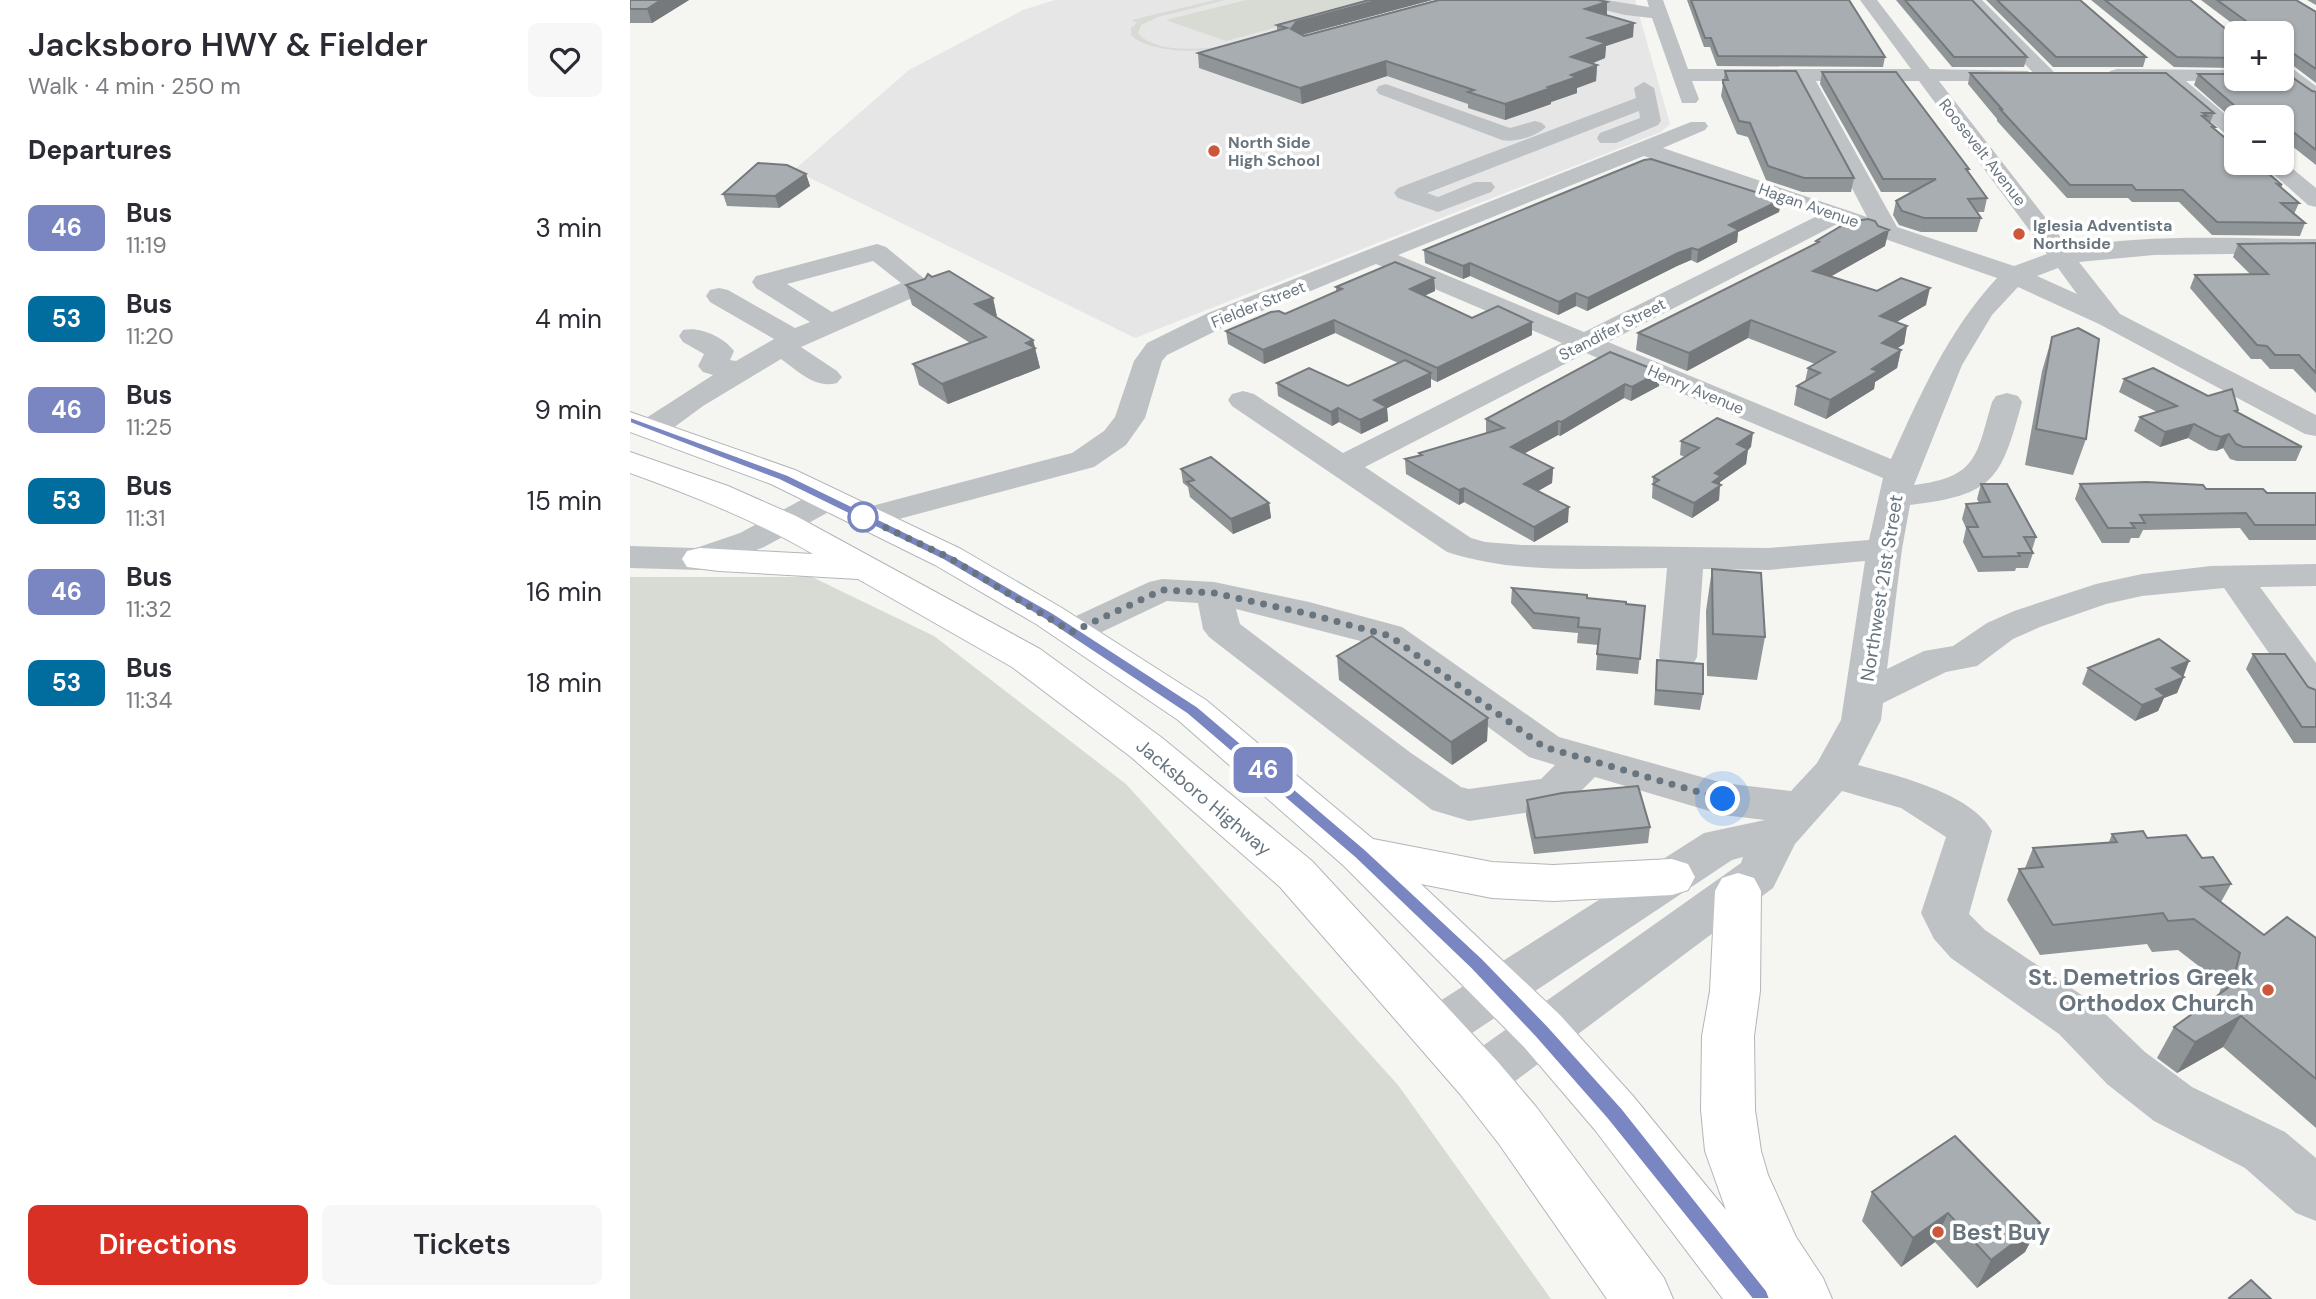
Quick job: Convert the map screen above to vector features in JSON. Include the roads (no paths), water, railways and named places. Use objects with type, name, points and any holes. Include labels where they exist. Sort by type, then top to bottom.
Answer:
[{"type":"main road","points":[[642,424],[833,502],[948,557],[1072,632],[1192,710],[1360,854],[1542,1031],[1614,1113],[1759,1299]]},
{"type":"main road","name":"Jacksboro Highway","points":[[630,463],[774,518],[873,572],[1026,658],[1146,747],[1296,874],[1479,1078],[1518,1126],[1643,1299]]},
{"type":"main road","points":[[701,559],[753,564],[831,565],[873,572]]},
{"type":"main road","points":[[1360,854],[1492,880],[1553,883],[1672,877]]},
{"type":"main road","points":[[1738,891],[1735,990],[1728,1037],[1728,1110],[1733,1151],[1740,1176],[1775,1257],[1802,1299]]},
{"type":"street","points":[[1586,0],[1625,10],[1657,6],[1698,126],[1710,171]]},
{"type":"street","name":"Roosevelt Avenue","points":[[1868,0],[2110,320],[2316,427]]},
{"type":"street","points":[[1502,180],[1438,205],[1406,193],[1558,134],[1682,80],[1802,75],[2053,75],[1973,0]]},
{"type":"street","points":[[2148,59],[2224,123]]},
{"type":"street","points":[[1802,75],[1887,232]]},
{"type":"street","points":[[2100,75],[2224,76]]},
{"type":"street","points":[[2294,75],[2316,76]]},
{"type":"street","points":[[2294,80],[2316,96]]},
{"type":"street","points":[[1386,90],[1510,135],[1645,94]]},
{"type":"street","points":[[1552,160],[1651,121],[1645,94]]},
{"type":"street","name":"Fielder Street","points":[[774,518],[833,502],[1083,460],[1115,438],[1130,418],[1148,360],[1157,349],[1218,319],[1698,126]]},
{"type":"street","name":"Hagan Avenue","points":[[1535,127],[1591,145],[1634,152],[1710,171],[2014,275],[2110,320]]},
{"type":"street","points":[[2286,175],[2316,200]]},
{"type":"street","name":"Standifer Street","points":[[1342,466],[1838,215]]},
{"type":"street","name":"Northwest 21st Street","points":[[1479,1078],[1738,891],[1757,875],[1804,805],[1862,708],[1884,549],[1897,486],[1948,365],[1982,311],[2014,275],[2064,257],[2095,251],[2154,247],[2316,246]]},
{"type":"street","name":"Henry Avenue","points":[[1377,256],[1585,343],[1897,486]]},
{"type":"street","points":[[719,296],[788,342],[827,377]]},
{"type":"street","points":[[642,424],[788,342],[830,323]]},
{"type":"street","points":[[693,336],[719,351],[713,366],[740,371]]},
{"type":"street","points":[[1243,400],[1459,544],[1481,552],[1522,556],[1768,559],[1884,549]]},
{"type":"street","points":[[1897,486],[1938,491],[1970,480],[1986,466],[2007,401]]},
{"type":"street","points":[[633,557],[681,548],[774,518]]},
{"type":"street","points":[[633,557],[701,559],[752,540],[774,518]]},
{"type":"street","points":[[1678,657],[1686,558]]},
{"type":"street","points":[[1862,708],[1894,712],[1959,674],[1962,657],[2000,631],[2096,595],[2142,585],[2234,576],[2316,575]]},
{"type":"street","points":[[2234,576],[2316,692]]},
{"type":"street","points":[[1072,632],[1162,590],[1214,593],[1309,614],[1390,636],[1544,747],[1723,799],[1804,805],[1916,797],[1970,831],[1945,913],[1951,926],[1968,944],[2077,1019],[2126,1068],[2173,1104],[2265,1150],[2316,1194]]},
{"type":"street","points":[[1214,593],[1222,629],[1447,799],[1469,805],[1553,793],[1587,759]]},
{"type":"street","points":[[1436,1030],[1720,845],[1804,805]]},
{"type":"place","name":"North Side High School","points":[[1214,151]]},
{"type":"place","name":"Iglesia Adventista Northside","points":[[2019,234]]},
{"type":"place","name":"St. Demetrios Greek Orthodox Church","points":[[2268,990]]},
{"type":"place","name":"Best Buy","points":[[1938,1232]]}]
